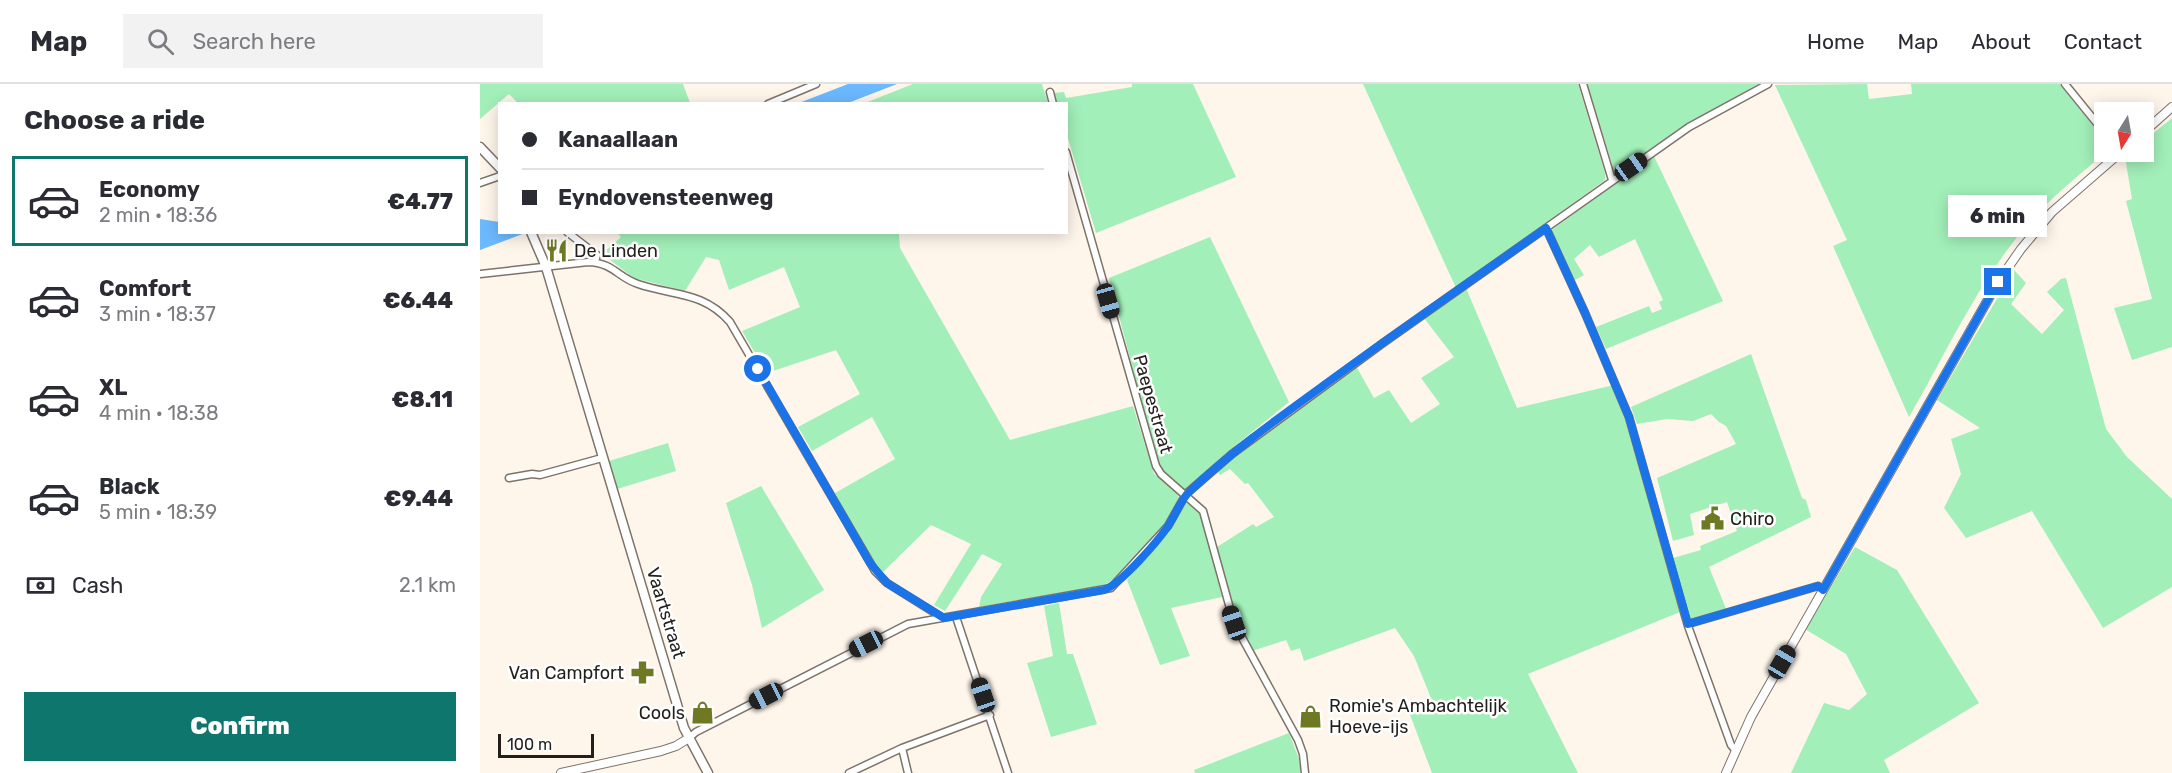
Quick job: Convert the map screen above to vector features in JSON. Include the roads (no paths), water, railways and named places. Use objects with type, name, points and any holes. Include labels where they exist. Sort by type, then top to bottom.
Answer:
[{"type":"main road","points":[[480,147],[498,166]]},
{"type":"main road","name":"Vaartstraat","points":[[532,234],[546,267],[673,695],[689,738],[708,773]]},
{"type":"street","points":[[773,102],[816,84]]},
{"type":"street","points":[[1582,84],[1612,180]]},
{"type":"street","points":[[561,773],[676,746],[696,732],[908,624],[1111,588],[1168,525],[1186,494],[1281,416],[1689,127],[1768,84]]},
{"type":"street","points":[[2065,84],[2094,120]]},
{"type":"street","points":[[1050,92],[1052,102]]},
{"type":"street","points":[[2154,123],[2172,107]]},
{"type":"street","name":"Paepestraat","points":[[1068,159],[1156,466],[1161,474],[1203,511],[1234,623],[1298,740],[1303,754],[1305,773]]},
{"type":"street","points":[[1726,773],[1751,717],[1998,282],[2021,249],[2052,212],[2109,162]]},
{"type":"street","points":[[480,183],[498,177]]},
{"type":"street","points":[[1546,228],[1629,417],[1688,624],[1731,745],[1735,750]]},
{"type":"street","points":[[570,234],[597,255],[595,262]]},
{"type":"street","points":[[480,274],[595,262],[609,266],[631,282],[703,301],[722,313],[730,322],[758,369],[875,571],[887,583],[944,618]]},
{"type":"street","points":[[509,478],[540,475],[602,458]]},
{"type":"street","points":[[1688,624],[1818,586],[1823,590]]},
{"type":"street","points":[[956,617],[1008,773]]},
{"type":"street","points":[[849,773],[903,748],[990,715]]},
{"type":"street","points":[[903,748],[908,773]]},
{"type":"water","points":[[848,84],[897,84],[851,102],[802,102]]},
{"type":"water","points":[[480,219],[498,222],[498,234],[522,234],[480,250]]},
{"type":"place","name":"De Linden","points":[[556,251]]},
{"type":"place","name":"Chiro","points":[[1712,519]]},
{"type":"place","name":"Van Campfort","points":[[642,673]]},
{"type":"place","name":"Cools","points":[[703,713]]},
{"type":"place","name":"Romie's Ambachtelijk Hoeve-ijs","points":[[1311,716]]}]
